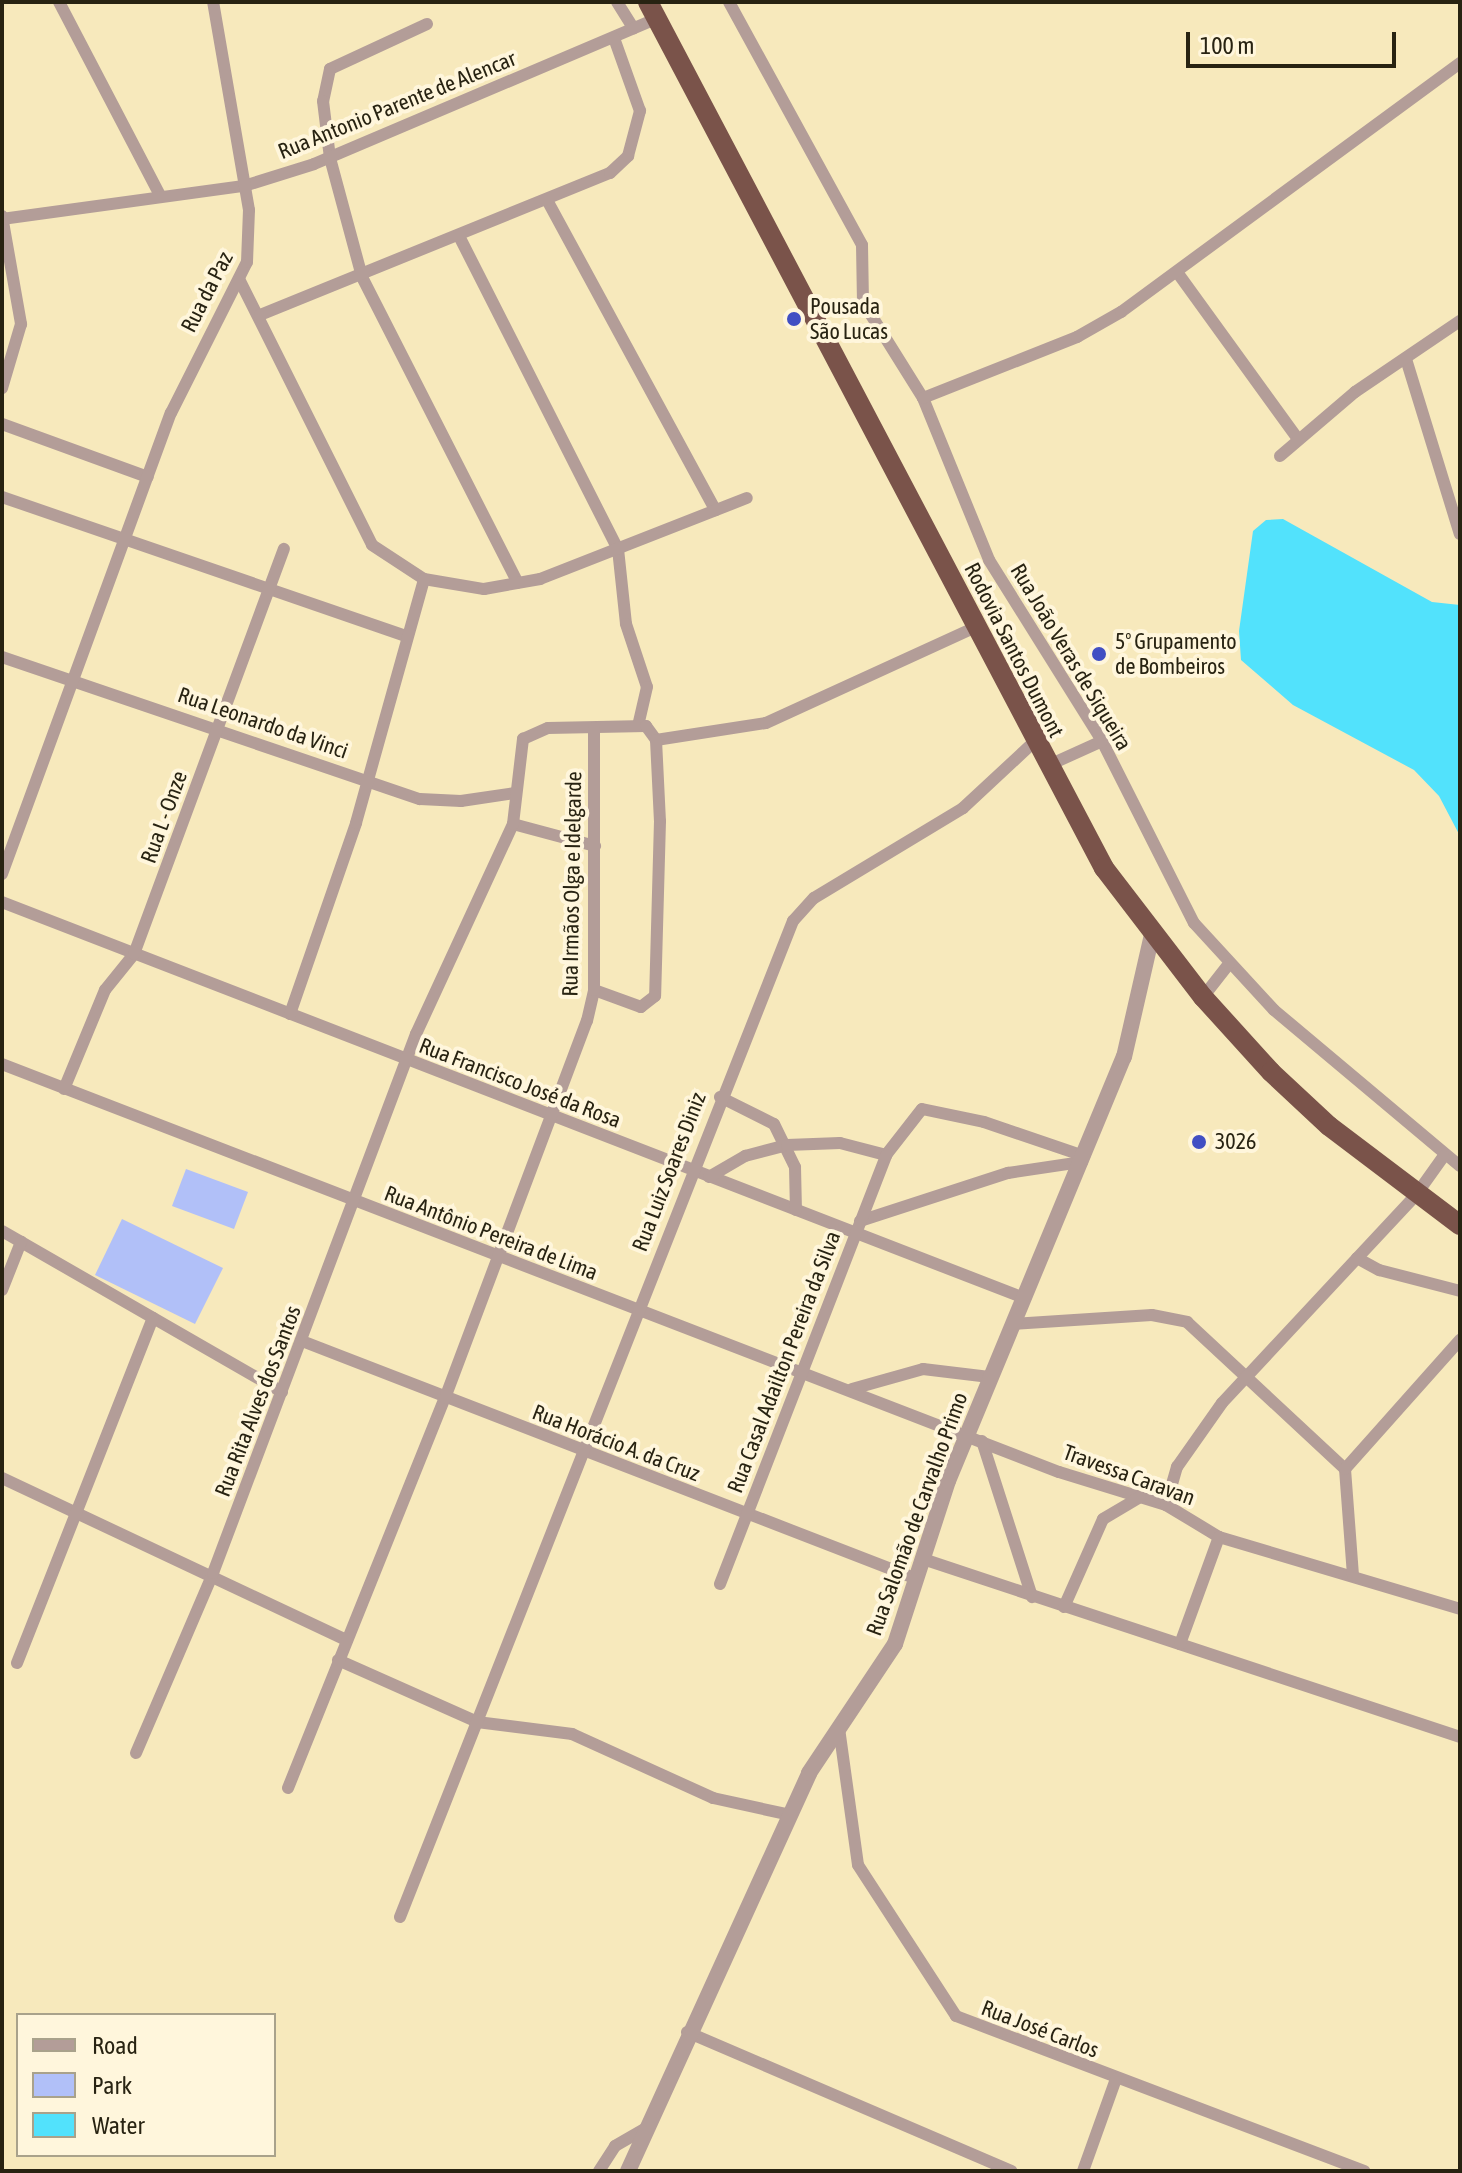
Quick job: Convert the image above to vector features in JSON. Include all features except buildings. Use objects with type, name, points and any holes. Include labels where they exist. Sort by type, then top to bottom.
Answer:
[{"type":"highway","name":"Rodovia Santos Dumont","points":[[651,10],[1046,766],[1104,868],[1152,935],[1203,997],[1302,1102],[1416,1195],[1460,1225]]},
{"type":"street","points":[[59,2],[160,195]]},
{"type":"street","name":"Rua da Paz","points":[[2,874],[148,477],[197,354],[239,279],[252,234],[213,2]]},
{"type":"street","points":[[617,2],[633,28]]},
{"type":"street","name":"Rua João Veras de Siqueira","points":[[729,2],[862,245],[863,302],[923,398],[989,560],[1102,741],[1181,903],[1228,965],[1443,1157],[1460,1166]]},
{"type":"street","name":"Rua Antonio Parente de Alencar","points":[[2,218],[244,186],[330,158],[614,38],[633,28],[651,10]]},
{"type":"street","points":[[427,24],[330,69],[323,101],[330,158],[362,277],[518,583]]},
{"type":"street","points":[[260,315],[362,277],[610,173],[635,139],[640,111],[614,38]]},
{"type":"street","points":[[923,398],[1077,337],[1177,272],[1460,63]]},
{"type":"street","points":[[547,200],[715,510]]},
{"type":"street","points":[[2,218],[21,324],[2,388]]},
{"type":"street","points":[[459,236],[618,549],[626,624],[647,687],[638,725]]},
{"type":"street","points":[[1177,272],[1297,438]]},
{"type":"street","points":[[239,279],[260,315],[372,545],[424,579],[484,589],[518,583],[576,568],[747,498]]},
{"type":"street","points":[[1280,456],[1297,438],[1460,321]]},
{"type":"street","points":[[1406,359],[1460,534]]},
{"type":"street","points":[[2,424],[148,477]]},
{"type":"street","points":[[2,497],[406,636]]},
{"type":"street","name":"Rua L - Onze","points":[[64,1089],[105,990],[134,954],[284,549]]},
{"type":"street","points":[[290,1014],[356,823],[364,778],[424,579]]},
{"type":"street","points":[[595,846],[513,824],[518,750],[528,734],[638,725],[656,738],[766,723],[976,627]]},
{"type":"street","name":"Rua Leonardo da Vinci","points":[[2,657],[219,728],[420,799],[515,793]]},
{"type":"street","name":"Rua Irmãos Olga e Idelgarde","points":[[288,1788],[554,1118],[594,990],[594,728]]},
{"type":"street","points":[[594,990],[641,1007],[655,996],[656,738]]},
{"type":"street","points":[[1046,766],[1102,741]]},
{"type":"street","name":"Rua Luiz Soares Diniz","points":[[400,1917],[690,1170],[778,953],[804,906],[963,808],[1034,742]]},
{"type":"street","name":"Rua Rita Alves dos Santos","points":[[136,1753],[213,1573],[357,1201],[407,1060],[513,824]]},
{"type":"street","name":"Rua Francisco José da Rosa","points":[[2,902],[690,1170],[796,1210],[858,1227],[1024,1298]]},
{"type":"street","name":"Rua Salomão de Carvalho Primo","points":[[628,2171],[687,2032],[790,1815],[839,1728],[895,1644],[923,1559],[975,1437],[990,1377],[1083,1159],[1127,1045],[1152,935]]},
{"type":"street","points":[[1203,997],[1228,965]]},
{"type":"street","name":"Rua Antônio Pereira de Lima","points":[[2,1064],[636,1311],[975,1437]]},
{"type":"street","points":[[720,1097],[767,1117],[787,1145],[796,1174],[796,1210]]},
{"type":"street","name":"Rua Casal Adailton Pereira da Silva","points":[[720,1584],[886,1155],[913,1113],[927,1109],[1083,1159]]},
{"type":"street","points":[[709,1177],[745,1156],[787,1145],[840,1143],[886,1155]]},
{"type":"street","points":[[1166,1505],[1177,1467],[1246,1377],[1416,1195],[1443,1157]]},
{"type":"street","points":[[858,1227],[1008,1173],[1083,1159]]},
{"type":"street","points":[[2,1231],[282,1392]]},
{"type":"street","points":[[2,1290],[21,1242]]},
{"type":"street","points":[[1357,1258],[1379,1270],[1460,1291]]},
{"type":"street","points":[[1013,1324],[1178,1317],[1345,1469],[1353,1576]]},
{"type":"street","points":[[17,1663],[153,1318]]},
{"type":"street","points":[[1345,1469],[1460,1340]]},
{"type":"street","name":"Rua Horácio A. da Cruz","points":[[302,1341],[917,1579]]},
{"type":"street","points":[[852,1389],[923,1369],[990,1377]]},
{"type":"street","points":[[975,1437],[1032,1597]]},
{"type":"street","name":"Travessa Caravan","points":[[975,1437],[1166,1505],[1219,1537],[1460,1609]]},
{"type":"street","points":[[2,1478],[213,1573],[347,1640]]},
{"type":"street","points":[[1064,1607],[1103,1519],[1140,1497]]},
{"type":"street","points":[[1180,1644],[1219,1537]]},
{"type":"street","points":[[923,1559],[1460,1737]]},
{"type":"street","points":[[338,1660],[477,1722],[572,1734],[713,1798],[790,1815]]},
{"type":"street","name":"Rua José Carlos","points":[[839,1728],[858,1865],[945,2006],[975,2027],[1365,2171]]},
{"type":"street","points":[[687,2032],[1012,2171]]},
{"type":"street","points":[[1083,2171],[1116,2079]]},
{"type":"street","points":[[599,2171],[615,2146],[644,2129]]},
{"type":"green space","points":[[186,1169],[248,1192],[234,1229],[172,1206]]},
{"type":"green space","points":[[122,1219],[223,1268],[195,1324],[95,1275]]},
{"type":"water","points":[[1283,519],[1432,602],[1460,605],[1460,836],[1439,796],[1414,770],[1293,705],[1241,660],[1239,631],[1253,531],[1266,520]]},
{"type":"place","name":"Pousada São Lucas","points":[[794,319]]},
{"type":"place","name":"5º Grupamento de Bombeiros","points":[[1099,654]]},
{"type":"place","name":"3026","points":[[1199,1142]]}]
